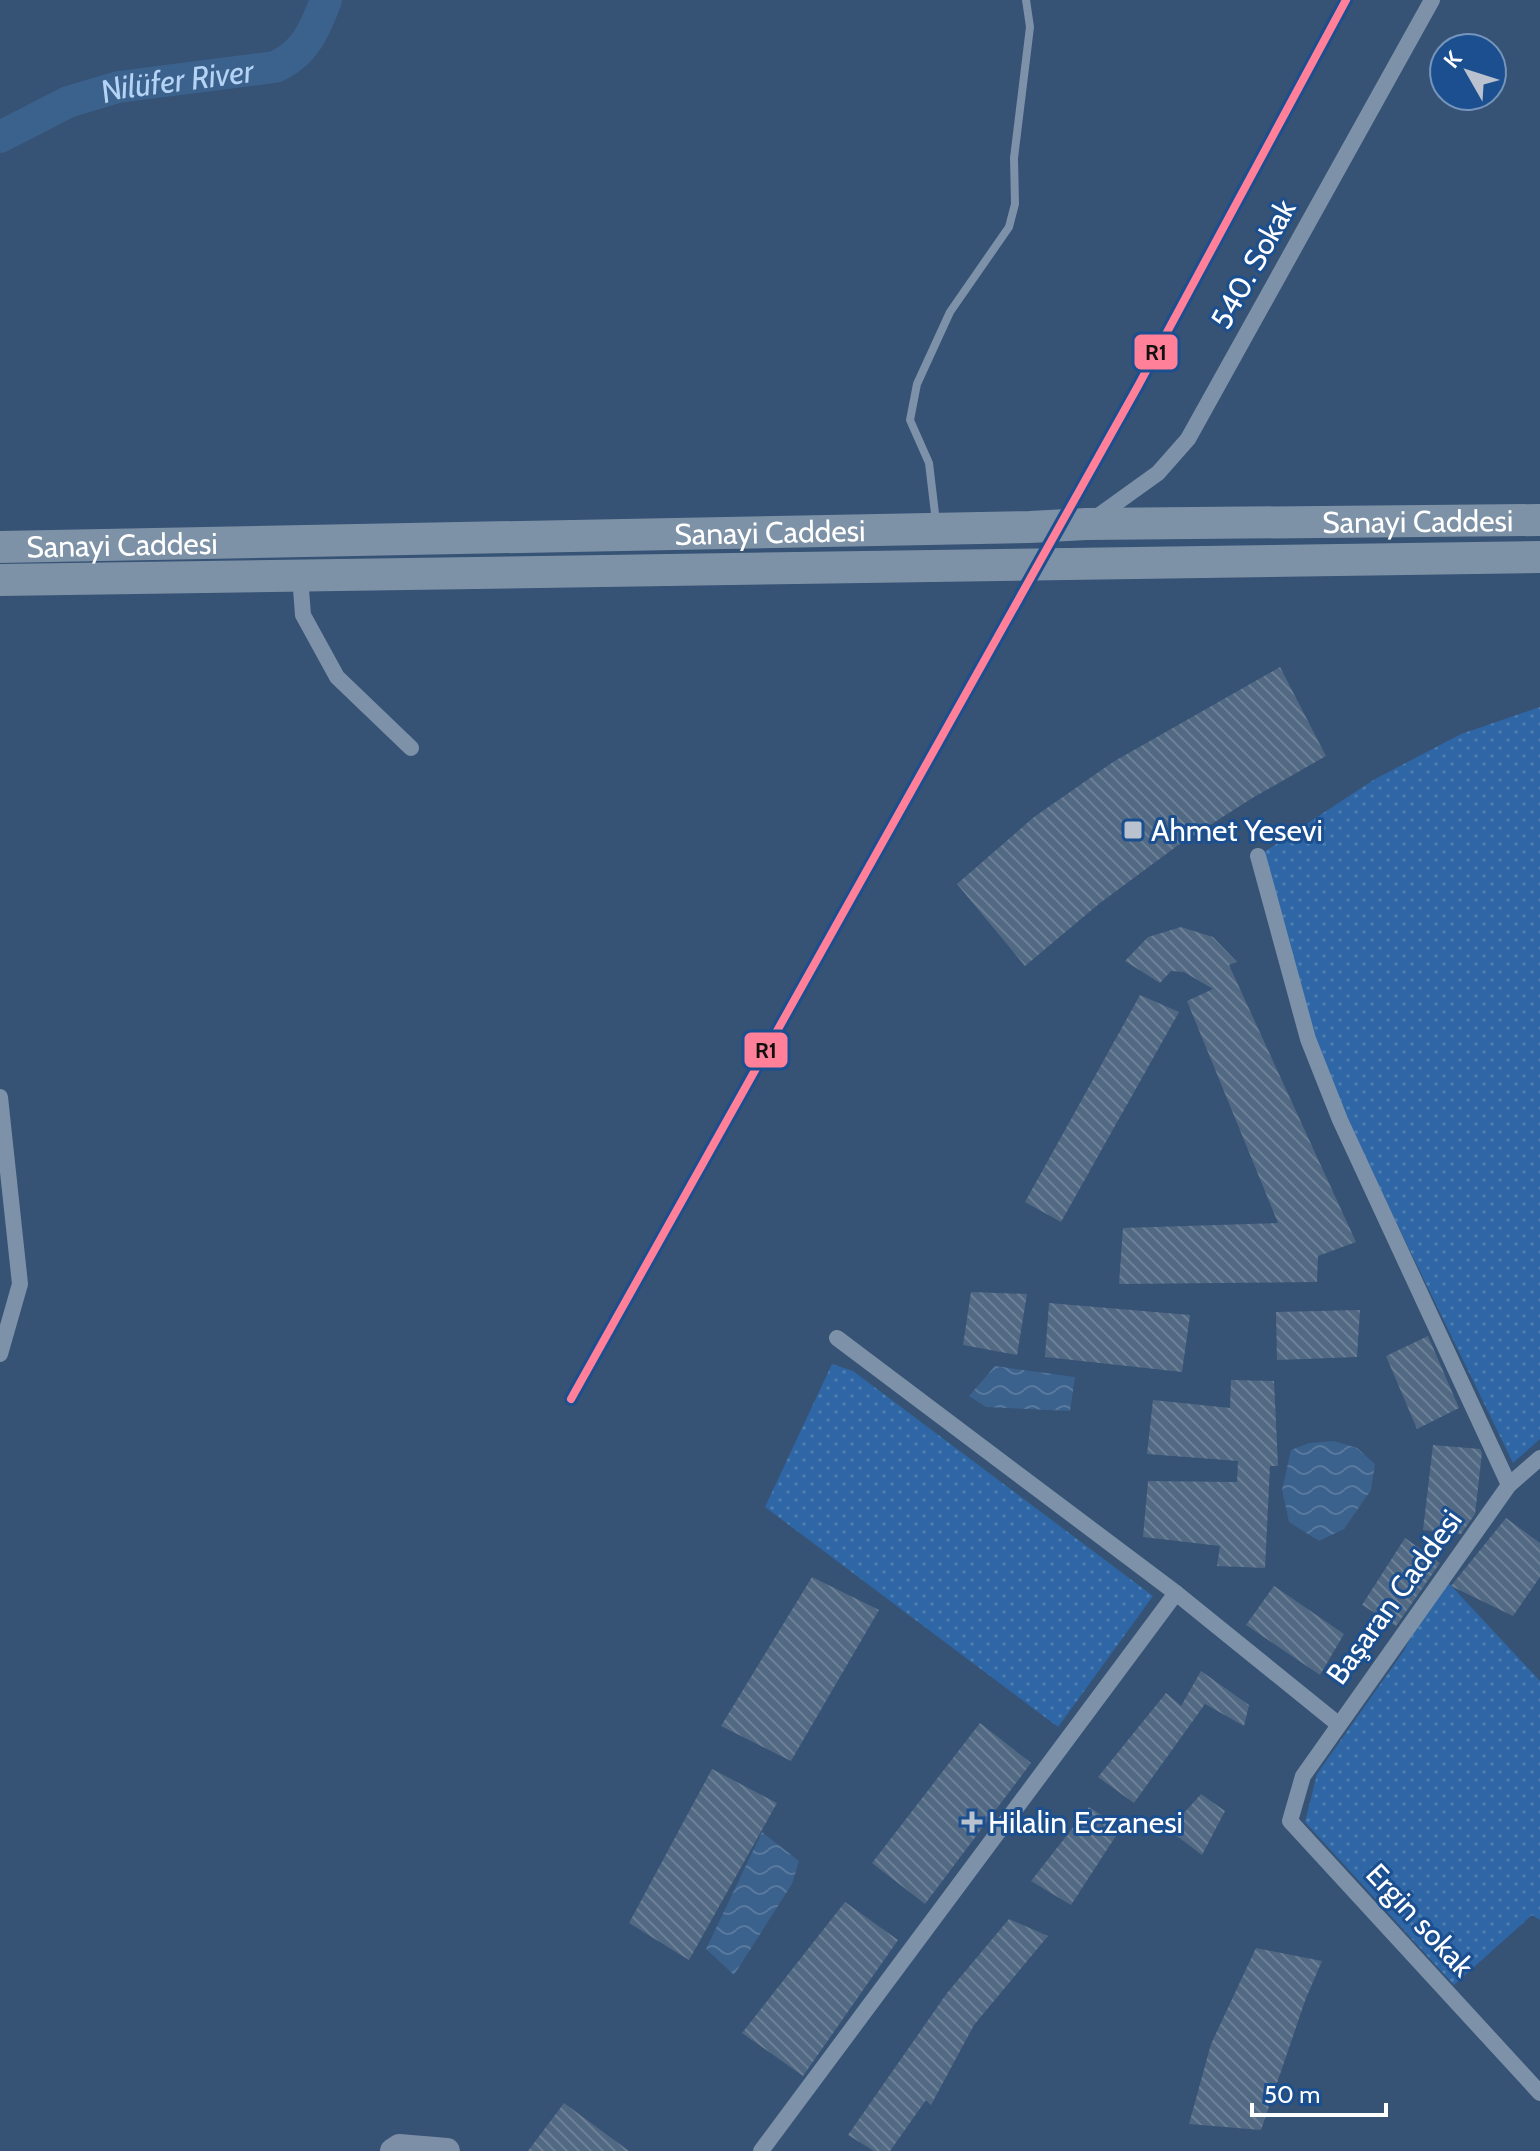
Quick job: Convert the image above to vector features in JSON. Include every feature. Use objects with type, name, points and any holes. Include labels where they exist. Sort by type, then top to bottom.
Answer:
[{"type":"highway","name":"Sanayi Caddesi","points":[[0,547],[1086,524],[1540,520]]},
{"type":"highway","name":"Sanayi Caddesi","points":[[0,580],[1540,557]]},
{"type":"main road","points":[[393,2151],[399,2147],[447,2151]]},
{"type":"street","name":"540. Sokak","points":[[1086,524],[1158,473],[1188,439],[1432,0]]},
{"type":"street","points":[[300,576],[303,615],[337,677],[411,748]]},
{"type":"street","points":[[1258,856],[1308,1039],[1340,1120],[1509,1485]]},
{"type":"street","points":[[0,1097],[20,1284],[0,1354]]},
{"type":"street","points":[[837,1338],[1176,1593],[1338,1724]]},
{"type":"street","name":"Başaran Caddesi","points":[[1303,1776],[1509,1485],[1540,1458]]},
{"type":"street","points":[[761,2151],[1176,1593]]},
{"type":"street","name":"Ergin sokak","points":[[1303,1776],[1290,1821],[1540,2093]]},
{"type":"lane","points":[[937,529],[929,463],[910,420],[917,384],[950,312],[1009,227],[1015,204],[1014,158],[1030,27],[1026,0]]},
{"type":"shaded area","points":[[1540,707],[1540,1439],[1513,1463],[1313,1051],[1258,856],[1375,779],[1461,734]]},
{"type":"shaded area","points":[[832,1364],[853,1371],[1153,1596],[1058,1727],[765,1507]]},
{"type":"shaded area","points":[[1443,1577],[1540,1681],[1540,1920],[1532,1915],[1454,1985],[1305,1822],[1317,1774],[1403,1652]]},
{"type":"water","points":[[995,1366],[1075,1377],[1070,1411],[986,1407],[969,1396]]},
{"type":"water","points":[[1334,1441],[1357,1448],[1375,1464],[1371,1490],[1344,1529],[1319,1541],[1289,1522],[1282,1490],[1291,1450],[1309,1443]]},
{"type":"water","points":[[762,1832],[799,1861],[792,1884],[734,1975],[706,1949]]},
{"type":"building","points":[[1280,667],[1326,756],[1177,846],[1100,903],[1025,966],[957,884],[1034,817],[1113,762]]},
{"type":"building","points":[[1181,927],[1213,937],[1237,962],[1229,965],[1356,1242],[1318,1256],[1317,1282],[1119,1284],[1123,1228],[1278,1223],[1187,1001],[1213,989],[1184,972],[1171,971],[1160,983],[1125,961],[1148,937]]},
{"type":"building","points":[[1140,995],[1179,1012],[1061,1222],[1025,1202]]},
{"type":"building","points":[[971,1292],[1027,1294],[1017,1355],[963,1345]]},
{"type":"building","points":[[1049,1303],[1190,1315],[1182,1372],[1045,1357]]},
{"type":"building","points":[[1360,1310],[1357,1357],[1277,1360],[1276,1312]]},
{"type":"building","points":[[1428,1336],[1459,1408],[1417,1429],[1386,1356]]},
{"type":"building","points":[[1231,1380],[1274,1381],[1278,1466],[1270,1466],[1265,1568],[1217,1566],[1220,1546],[1143,1537],[1148,1481],[1237,1482],[1238,1461],[1147,1454],[1153,1400],[1230,1408]]},
{"type":"building","points":[[1433,1445],[1480,1449],[1482,1453],[1475,1514],[1461,1534],[1423,1530]]},
{"type":"building","points":[[1506,1518],[1540,1543],[1540,1577],[1513,1616],[1451,1586]]},
{"type":"building","points":[[1405,1538],[1440,1563],[1396,1626],[1362,1605]]},
{"type":"building","points":[[812,1577],[879,1610],[791,1761],[721,1726]]},
{"type":"building","points":[[1274,1586],[1344,1634],[1320,1675],[1246,1625]]},
{"type":"building","points":[[1201,1671],[1249,1705],[1244,1726],[1205,1704],[1134,1803],[1098,1777],[1166,1693],[1181,1706]]},
{"type":"building","points":[[980,1723],[1031,1763],[925,1904],[872,1863]]},
{"type":"building","points":[[712,1769],[777,1803],[689,1960],[629,1923]]},
{"type":"building","points":[[1201,1794],[1225,1811],[1202,1855],[1169,1830]]},
{"type":"building","points":[[1089,1807],[1121,1828],[1071,1905],[1031,1881]]},
{"type":"building","points":[[845,1902],[898,1940],[803,2076],[742,2033]]},
{"type":"building","points":[[1009,1919],[1048,1936],[974,2025],[931,2105],[926,2100],[890,2151],[874,2151],[848,2135],[947,1993]]},
{"type":"building","points":[[1256,1948],[1322,1961],[1306,1998],[1261,2130],[1189,2124],[1211,2044]]},
{"type":"building","points":[[564,2103],[629,2151],[528,2151]]},
{"type":"waterway","name":"Nilüfer River","points":[[0,137],[68,102],[118,87],[275,67],[301,48],[313,31],[326,0]]},
{"type":"transit line","name":"R1","points":[[571,1399],[1138,386],[1346,0]]},
{"type":"place","name":"Ahmet Yesevi","points":[[1133,830]]},
{"type":"place","name":"Hilalin Eczanesi","points":[[972,1822]]}]
